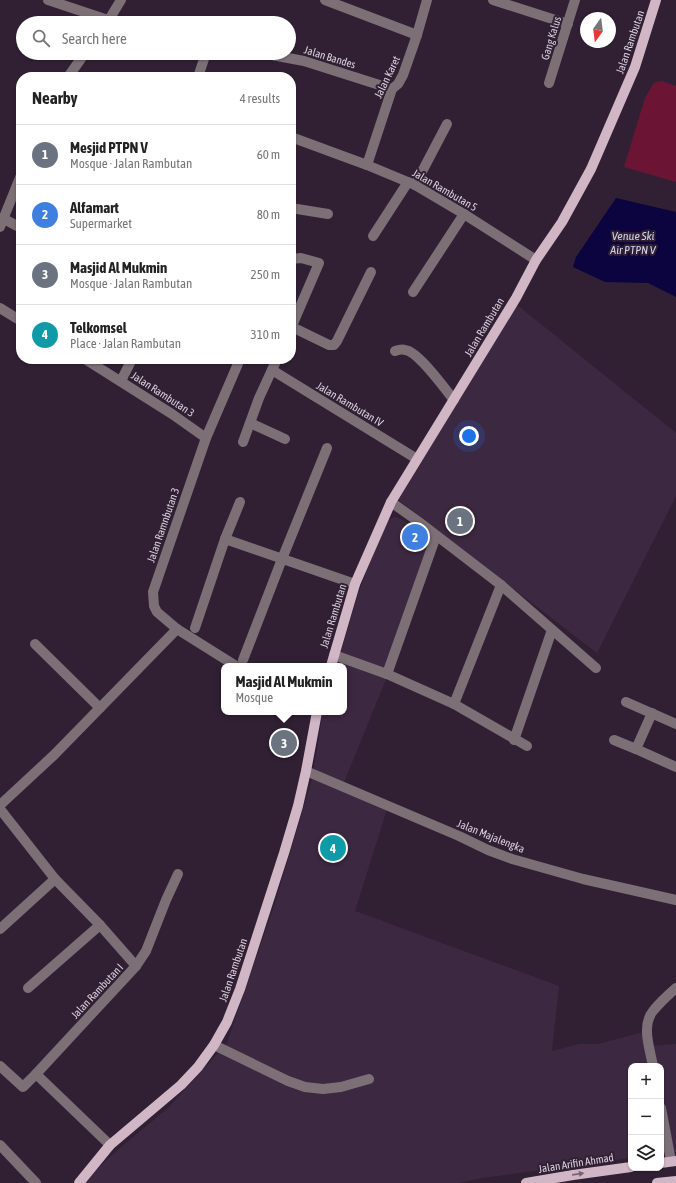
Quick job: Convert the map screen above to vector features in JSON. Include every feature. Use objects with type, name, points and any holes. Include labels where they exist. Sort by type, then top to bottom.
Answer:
[{"type":"main road","name":"Jalan Rambutan","points":[[332,663],[355,584],[391,502],[516,298],[536,260],[562,222],[591,169],[635,67],[656,0]]},
{"type":"main road","name":"Jalan Rambutan","points":[[79,1183],[110,1145],[181,1085],[198,1067],[214,1045],[227,1022],[242,982],[298,806],[316,715]]},
{"type":"main road","name":"Jalan Arifin Ahmad","points":[[526,1183],[628,1167]]},
{"type":"main road","points":[[657,1183],[676,1181]]},
{"type":"street","points":[[48,0],[94,16]]},
{"type":"street","points":[[114,16],[121,0]]},
{"type":"street","points":[[325,0],[418,35]]},
{"type":"street","name":"Jalan Karet","points":[[367,165],[392,90],[398,84],[403,75],[418,35],[427,0]]},
{"type":"street","points":[[493,0],[568,24]]},
{"type":"street","name":"Gang Kalus","points":[[549,84],[575,0]]},
{"type":"street","points":[[72,72],[80,60]]},
{"type":"street","points":[[200,72],[204,60]]},
{"type":"street","name":"Jalan Bandes","points":[[296,60],[392,90]]},
{"type":"street","points":[[373,236],[412,183],[447,124]]},
{"type":"street","name":"Jalan Rambutan 5","points":[[296,139],[412,183],[536,260]]},
{"type":"street","points":[[16,188],[2,223],[16,227]]},
{"type":"street","points":[[296,209],[328,214]]},
{"type":"street","points":[[413,292],[464,214]]},
{"type":"street","points":[[296,258],[301,258],[319,263],[296,316]]},
{"type":"street","points":[[296,329],[329,345],[334,345],[338,341],[371,272]]},
{"type":"street","points":[[0,308],[16,318]]},
{"type":"street","points":[[395,351],[405,350],[413,353],[426,366],[454,400]]},
{"type":"street","name":"Jalan Rambutan 3","points":[[99,364],[121,381],[206,438]]},
{"type":"street","points":[[121,381],[130,364]]},
{"type":"street","name":"Jalan Ramnbutan 3","points":[[238,364],[206,438],[153,592],[153,602],[157,612],[177,629],[239,663]]},
{"type":"street","points":[[243,442],[275,364]]},
{"type":"street","name":"Jalan Rambutan IV","points":[[272,370],[417,459]]},
{"type":"street","points":[[250,423],[285,439]]},
{"type":"street","points":[[239,663],[327,448]]},
{"type":"street","points":[[195,628],[225,539],[240,502]]},
{"type":"street","points":[[391,502],[501,585],[596,668]]},
{"type":"street","points":[[387,674],[436,536]]},
{"type":"street","points":[[225,539],[355,584]]},
{"type":"street","points":[[454,704],[501,585]]},
{"type":"street","points":[[0,805],[54,755],[177,629]]},
{"type":"street","points":[[514,740],[552,630]]},
{"type":"street","points":[[35,644],[100,708]]},
{"type":"street","points":[[334,655],[387,674],[454,704],[514,740],[527,746]]},
{"type":"street","points":[[626,702],[676,724]]},
{"type":"street","points":[[636,749],[652,713]]},
{"type":"street","points":[[614,740],[676,767]]},
{"type":"street","name":"Jalan Majalengka","points":[[306,771],[512,859],[583,879],[676,900]]},
{"type":"street","name":"Jalan Rambutan I","points":[[0,809],[55,879],[100,925],[136,966],[23,1087],[0,1066]]},
{"type":"street","points":[[136,966],[146,951],[178,874]]},
{"type":"street","points":[[0,929],[55,879]]},
{"type":"street","points":[[28,988],[100,925]]},
{"type":"street","points":[[652,1063],[647,1033],[648,1020],[654,1010],[676,988]]},
{"type":"street","points":[[214,1045],[288,1081],[306,1087],[324,1089],[341,1087],[370,1079]]},
{"type":"street","points":[[36,1074],[110,1145]]},
{"type":"street","points":[[664,1128],[669,1162]]},
{"type":"street","points":[[0,1145],[36,1183]]},
{"type":"shaded area","points":[[662,81],[676,86],[676,182],[624,167],[645,98],[653,84]]},
{"type":"shaded area","points":[[516,304],[676,433],[676,496],[597,653],[397,499]]},
{"type":"shaded area","points":[[396,517],[426,531],[430,544],[386,679],[341,790],[387,809],[355,911],[559,986],[552,1051],[579,1044],[598,1044],[644,1032],[650,1046],[676,1044],[676,1152],[664,1154],[664,1063],[628,1063],[628,1158],[482,1178],[458,1183],[83,1183],[114,1153],[168,1108],[227,1043],[276,900],[312,779],[323,715],[347,715],[347,663],[338,663],[359,591],[387,520]]},
{"type":"water","name":"Venue Ski Air PTPN V","points":[[616,198],[676,212],[676,297],[648,283],[605,282],[573,267],[576,257]]},
{"type":"place","name":"Mesjid PTPN V","points":[[460,521]]},
{"type":"place","name":"Alfamart","points":[[415,537]]},
{"type":"place","name":"Masjid Al Mukmin","points":[[284,743]]},
{"type":"place","name":"Telkomsel","points":[[333,848]]}]
